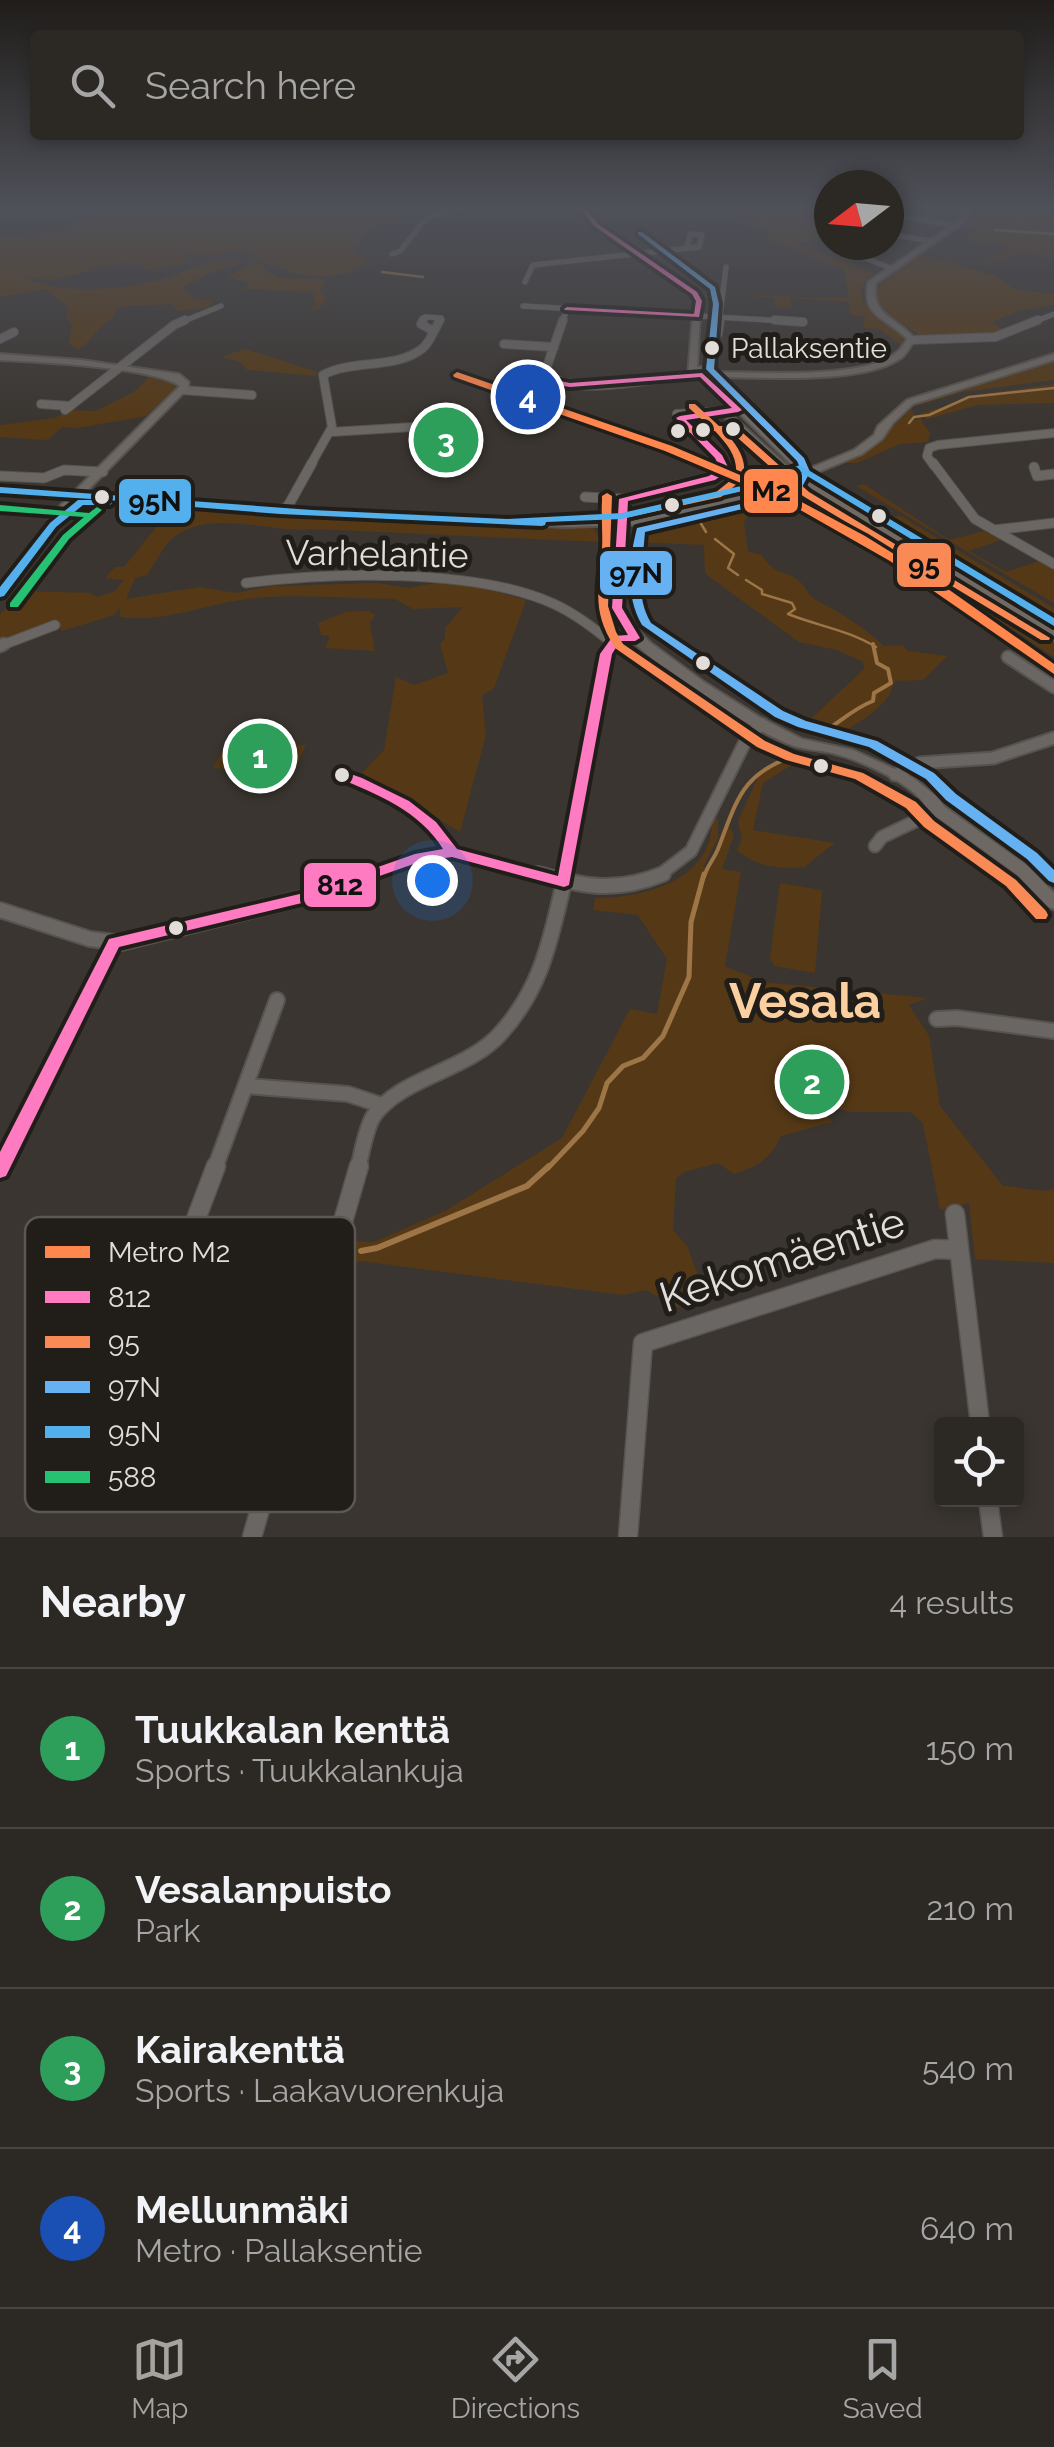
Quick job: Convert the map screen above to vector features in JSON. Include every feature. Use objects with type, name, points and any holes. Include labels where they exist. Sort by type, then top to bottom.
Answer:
[{"type":"main road","points":[[677,281],[697,296],[693,362],[697,376],[729,411],[798,473],[1053,631]]},
{"type":"main road","points":[[697,376],[798,375],[852,370],[892,360],[907,350],[911,340],[906,332],[876,312],[868,300],[874,281]]},
{"type":"main road","points":[[0,357],[120,368],[169,376],[186,383],[185,390],[57,520],[0,594]]},
{"type":"main road","points":[[78,499],[508,521],[622,519],[725,503],[836,455],[920,399],[1054,358]]},
{"type":"main road","points":[[729,411],[788,458],[798,473]]},
{"type":"main road","points":[[798,473],[858,452],[878,437],[888,423]]},
{"type":"main road","points":[[788,458],[811,460],[836,455]]},
{"type":"main road","points":[[622,519],[617,608],[635,638],[762,724],[850,754],[902,780],[920,798],[1022,870],[1054,903]]},
{"type":"street","points":[[718,334],[724,281]]},
{"type":"street","points":[[40,404],[68,408],[179,322],[221,306]]},
{"type":"street","points":[[523,306],[697,320],[718,317],[803,322]]},
{"type":"street","points":[[567,310],[544,375],[554,382],[570,385],[697,376]]},
{"type":"street","points":[[911,340],[994,337],[1054,314]]},
{"type":"street","points":[[280,511],[288,506],[331,432],[324,373],[340,367],[389,362],[420,350],[433,331]]},
{"type":"street","points":[[0,339],[14,332]]},
{"type":"street","points":[[504,344],[554,346]]},
{"type":"street","points":[[185,390],[252,394]]},
{"type":"street","points":[[585,497],[624,499],[712,478],[725,469],[720,457],[679,417],[729,411]]},
{"type":"street","points":[[331,432],[462,424]]},
{"type":"street","points":[[1054,433],[932,446],[927,456],[970,514],[1054,564]]},
{"type":"street","points":[[1034,467],[1038,476],[1054,474]]},
{"type":"street","points":[[0,476],[44,478],[64,470],[103,472]]},
{"type":"street","points":[[622,519],[624,499]]},
{"type":"street","points":[[992,530],[1054,523]]},
{"type":"street","name":"Varhelantie","points":[[246,583],[431,577],[470,580],[538,600],[589,624],[612,643]]},
{"type":"street","points":[[0,646],[55,625]]},
{"type":"street","points":[[343,1217],[368,1129],[382,1105],[472,1058],[516,1018],[539,978],[564,882],[605,661],[612,643],[624,645],[633,643],[635,638]]},
{"type":"street","points":[[1008,657],[1027,666],[1054,688]]},
{"type":"street","points":[[0,910],[114,943],[306,897],[420,857],[452,852],[587,887],[634,886],[682,862],[699,837],[748,736],[762,724]]},
{"type":"street","points":[[902,780],[920,763],[994,758],[1054,738]]},
{"type":"street","points":[[342,776],[364,784],[438,828],[452,852]]},
{"type":"street","points":[[875,846],[882,837],[938,810]]},
{"type":"street","points":[[0,1170],[114,943]]},
{"type":"street","points":[[197,1217],[276,1000]]},
{"type":"street","points":[[937,1019],[957,1018],[1054,1031]]},
{"type":"street","points":[[246,1086],[348,1094],[382,1105]]},
{"type":"street","points":[[954,1214],[979,1417]]},
{"type":"street","name":"Kekomäentie","points":[[628,1537],[643,1343],[934,1249],[959,1250]]},
{"type":"street","points":[[989,1507],[992,1537]]},
{"type":"street","points":[[252,1537],[259,1512]]},
{"type":"shaded area","points":[[0,281],[32,281],[75,289],[195,281],[184,288],[193,299],[213,300],[209,308],[179,311],[172,308],[173,304],[117,307],[112,319],[78,350],[69,343],[72,324],[67,319],[68,307],[45,289],[0,297]]},
{"type":"shaded area","points":[[239,281],[325,281],[320,289],[327,298],[320,308],[308,313],[315,305],[313,292],[245,289],[250,283]]},
{"type":"shaded area","points":[[846,281],[867,281],[863,301],[903,336],[902,346],[879,329],[863,328],[865,317],[850,314],[849,302],[791,298],[791,308],[775,307],[775,298],[725,295],[849,298]]},
{"type":"shaded area","points":[[880,281],[1002,281],[1016,290],[1054,294],[1054,305],[1021,310],[992,322],[1004,330],[990,335],[922,339],[883,310],[875,296]]},
{"type":"shaded area","points":[[245,349],[318,372],[315,376],[247,370],[240,362],[221,357]]},
{"type":"shaded area","points":[[1054,360],[1054,380],[963,392],[917,406],[933,396]]},
{"type":"shaded area","points":[[149,377],[172,383],[176,388],[146,416],[78,428],[62,427],[48,440],[0,437],[0,425],[55,418],[71,410],[96,411],[135,391]]},
{"type":"shaded area","points":[[1054,384],[1054,403],[978,405],[927,419],[919,414],[989,393]]},
{"type":"shaded area","points":[[912,409],[914,415],[905,424],[920,418],[930,433],[928,442],[900,444],[857,463],[837,463],[860,456]]},
{"type":"shaded area","points":[[864,484],[949,540],[984,531],[1001,540],[969,551],[1006,572],[1040,561],[1054,568],[1054,603],[856,486]]},
{"type":"shaded area","points":[[802,488],[1050,638],[1054,641],[1054,657],[906,558],[804,496]]},
{"type":"shaded area","points":[[769,493],[796,505],[748,516],[744,522],[748,552],[762,555],[771,567],[795,578],[813,598],[851,620],[884,646],[902,645],[908,651],[947,656],[923,680],[894,681],[878,708],[831,740],[798,731],[864,669],[863,662],[837,650],[799,642],[715,581],[705,573],[704,545],[633,542],[636,526],[727,508]]},
{"type":"shaded area","points":[[153,510],[593,526],[601,542],[206,524],[174,537],[147,575],[135,578],[126,599],[200,587],[236,593],[272,586],[377,583],[409,588],[439,582],[468,584],[526,600],[494,688],[482,696],[486,735],[460,832],[362,773],[384,750],[396,677],[414,685],[448,673],[440,644],[445,628],[463,607],[413,609],[395,599],[266,597],[154,617],[121,617],[119,608],[114,615],[62,631],[56,620],[0,641],[0,615],[20,591],[91,593],[97,597],[115,591],[124,580],[105,578],[115,567],[124,567],[163,519],[146,516]]},
{"type":"shaded area","points":[[899,515],[1054,608],[1054,616],[922,539],[892,517]]},
{"type":"shaded area","points":[[369,611],[375,615],[370,623],[375,651],[325,648],[330,636],[321,635],[318,623],[346,612]]},
{"type":"shaded area","points":[[228,740],[306,745],[293,774],[213,768]]},
{"type":"shaded area","points":[[809,754],[763,783],[753,830],[835,843],[804,867],[777,867],[752,860],[737,850],[742,839],[738,821],[760,773]]},
{"type":"shaded area","points":[[718,818],[718,838],[703,867],[709,867],[718,854],[728,824],[734,835],[722,869],[741,872],[725,966],[763,982],[927,998],[909,1005],[929,1036],[940,1106],[1003,1186],[1054,1189],[1054,1263],[975,1259],[969,1203],[940,1210],[923,1123],[910,1112],[852,1112],[821,1106],[832,1122],[781,1136],[773,1151],[757,1164],[734,1174],[718,1163],[684,1172],[676,1179],[673,1230],[687,1246],[709,1305],[676,1307],[646,1290],[623,1295],[355,1263],[356,1241],[374,1242],[445,1211],[562,1138],[630,1009],[657,1014],[667,959],[638,915],[593,910],[595,898],[653,889],[688,872],[709,842],[712,821]]},
{"type":"shaded area","points":[[780,883],[822,890],[815,973],[774,966],[770,958]]},
{"type":"waterway","points":[[909,423],[914,417],[929,415],[969,397],[1054,388]]},
{"type":"waterway","points":[[706,532],[700,522],[723,511]]},
{"type":"waterway","points":[[715,539],[734,554],[728,568],[738,575]]},
{"type":"waterway","points":[[746,580],[762,590],[762,594],[792,603],[795,609],[788,614],[873,646]]},
{"type":"waterway","points":[[820,734],[873,701],[874,693],[891,683],[888,669],[877,663],[873,646]]},
{"type":"waterway","points":[[704,877],[745,789],[766,769],[800,754]]},
{"type":"waterway","points":[[548,1168],[599,1108],[607,1083],[623,1066],[643,1058],[663,1036],[689,977],[691,922],[704,874]]},
{"type":"waterway","points":[[361,1251],[377,1248],[527,1186],[549,1166]]},
{"type":"metro line","name":"M2","points":[[457,375],[668,449],[792,501],[927,579],[1054,670]]},
{"type":"transit line","name":"812","points":[[678,281],[695,293],[699,301],[697,316]]},
{"type":"transit line","name":"97N","points":[[703,281],[713,288],[716,304],[710,369],[801,460],[806,472],[798,487],[748,505],[640,530],[635,591],[647,625],[779,714],[873,744],[930,776],[951,797],[1032,856],[1054,878]]},
{"type":"transit line","name":"812","points":[[567,309],[697,316]]},
{"type":"transit line","name":"812","points":[[544,375],[553,382],[570,385],[702,375],[738,410],[680,418]]},
{"type":"transit line","name":"95","points":[[628,516],[718,495],[740,477],[741,467],[733,447],[692,406]]},
{"type":"transit line","name":"812","points":[[624,499],[712,478],[725,469],[719,457],[680,418]]},
{"type":"transit line","name":"95","points":[[678,431],[732,428],[806,494],[1045,638]]},
{"type":"transit line","name":"95N","points":[[508,521],[622,516],[744,488],[800,468],[1054,623]]},
{"type":"transit line","name":"95N","points":[[0,490],[310,512]]},
{"type":"transit line","name":"95","points":[[607,496],[603,606],[610,632],[619,646],[761,744],[790,757],[859,776],[911,805],[929,824],[1011,883],[1041,915]]},
{"type":"transit line","name":"812","points":[[624,499],[617,608],[635,638]]},
{"type":"transit line","name":"95N","points":[[0,594],[53,525],[81,502],[107,503]]},
{"type":"transit line","name":"588","points":[[0,508],[85,514]]},
{"type":"transit line","name":"588","points":[[14,605],[66,537],[97,510]]},
{"type":"transit line","name":"95N","points":[[280,511],[542,523]]},
{"type":"transit line","name":"812","points":[[564,882],[606,654],[617,638],[635,638]]},
{"type":"transit line","name":"812","points":[[342,775],[419,814],[452,852]]},
{"type":"transit line","name":"812","points":[[114,943],[306,897],[420,857],[452,852],[564,882]]},
{"type":"transit line","name":"812","points":[[0,1170],[114,943]]},
{"type":"place","name":"Pallaksentie","points":[[712,348]]},
{"type":"place","name":"Mellunmäki","points":[[528,397]]},
{"type":"place","name":"Kairakenttä","points":[[446,440]]},
{"type":"place","name":"Tuukkalan kenttä","points":[[260,756]]},
{"type":"place","name":"Vesalanpuisto","points":[[812,1082]]},
{"type":"district","name":"Vesala","points":[[805,1001]]}]
